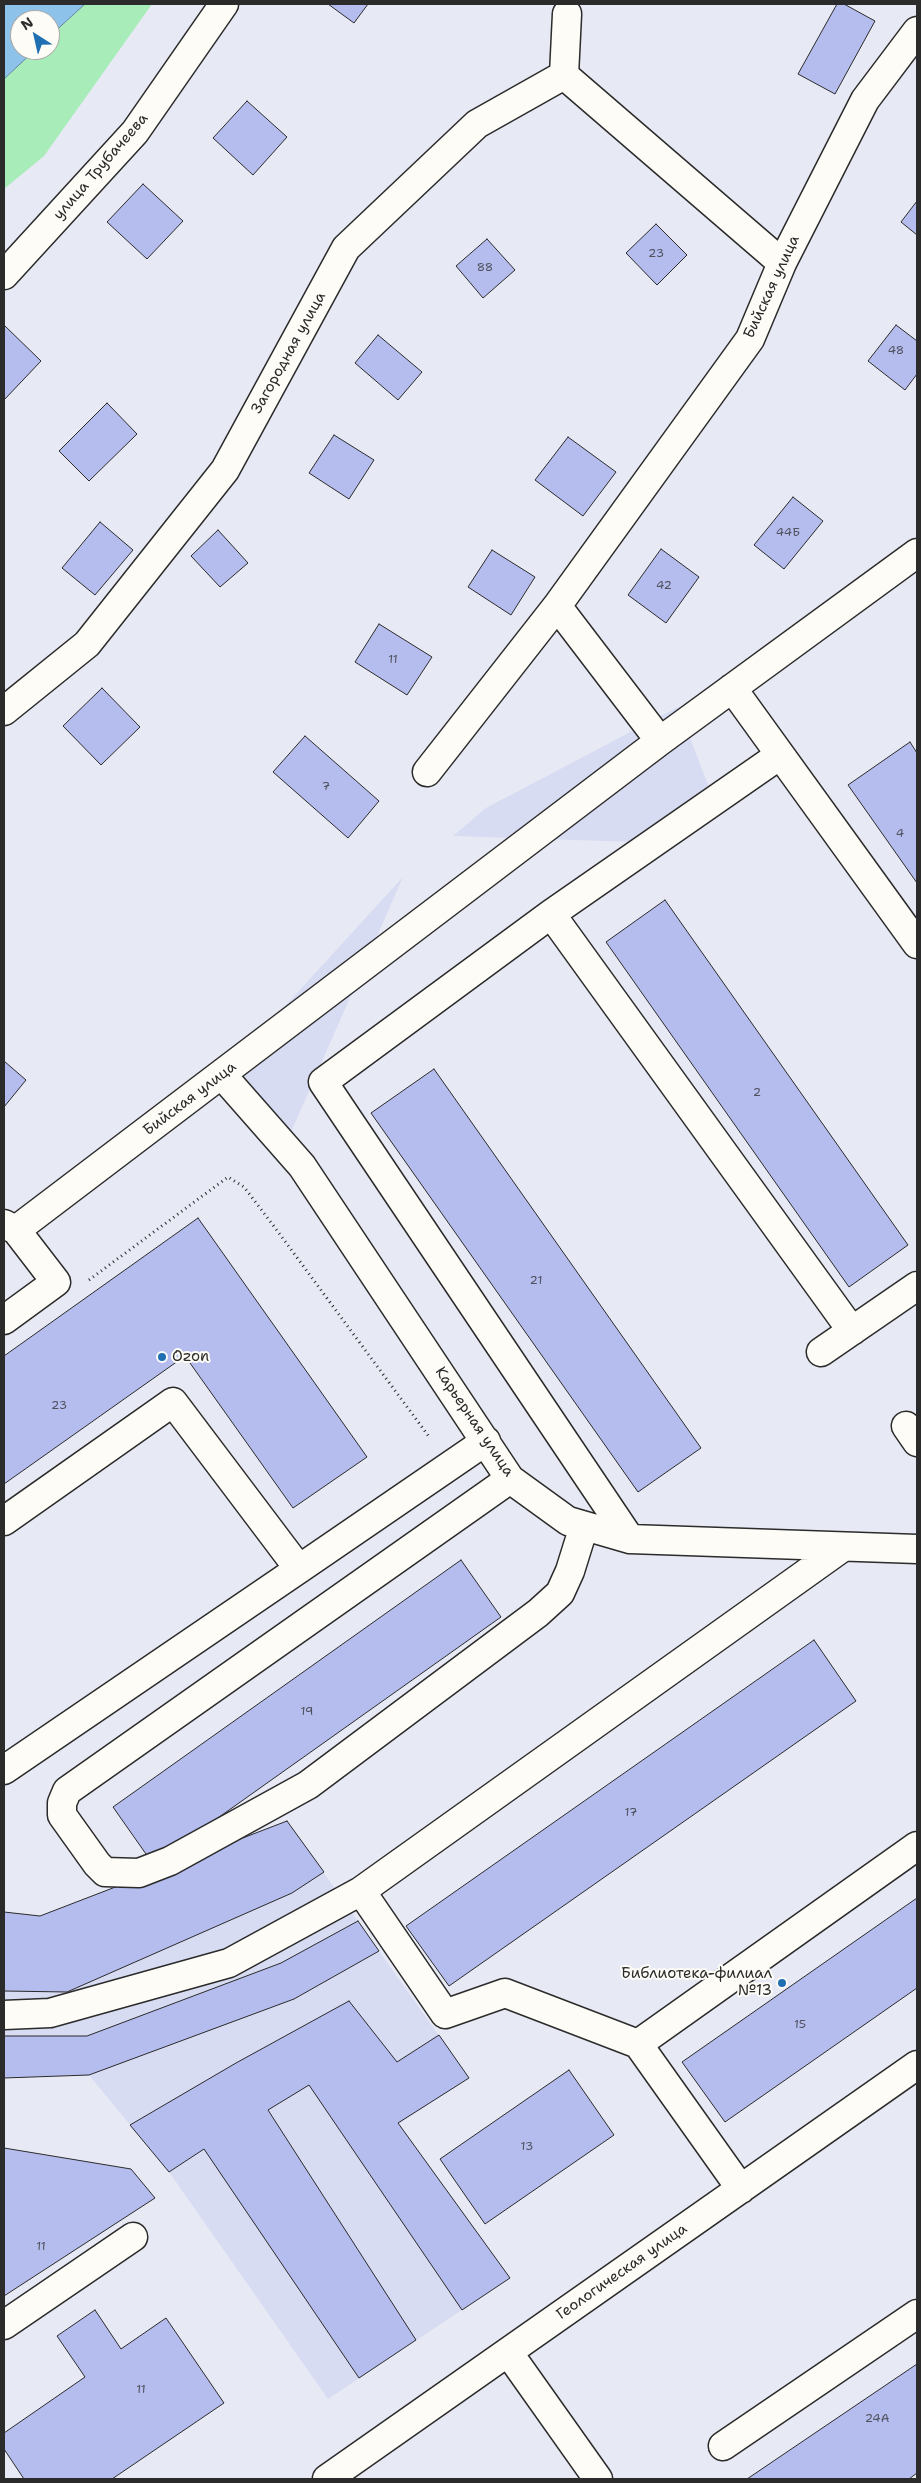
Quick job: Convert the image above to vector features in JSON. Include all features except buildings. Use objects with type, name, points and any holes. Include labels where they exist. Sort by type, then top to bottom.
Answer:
[{"type":"street","name":"улица Трубачеева","points":[[4,275],[135,132],[224,4]]},
{"type":"street","points":[[568,14],[564,75],[782,264]]},
{"type":"street","name":"Бийская улица","points":[[427,772],[557,606],[750,339],[782,264],[865,100],[917,31]]},
{"type":"street","name":"Загородная улица","points":[[4,711],[87,644],[225,470],[346,248],[477,124],[564,75]]},
{"type":"street","name":"Бийская улица","points":[[4,1320],[56,1282],[10,1227],[222,1075],[660,741],[917,553]]},
{"type":"street","points":[[557,606],[660,741]]},
{"type":"street","points":[[732,688],[917,944]]},
{"type":"street","points":[[630,1539],[323,1082],[551,914],[780,755]]},
{"type":"street","points":[[551,914],[852,1331]]},
{"type":"street","name":"Карьерная улица","points":[[222,1075],[302,1166],[510,1479],[568,1521],[630,1539],[917,1549]]},
{"type":"street","points":[[821,1352],[917,1286]]},
{"type":"street","points":[[4,1520],[173,1402],[299,1569]]},
{"type":"street","points":[[4,1770],[486,1441]]},
{"type":"street","points":[[510,1479],[68,1791],[62,1803],[62,1815],[97,1864],[105,1872],[139,1873],[170,1861],[308,1785],[530,1619],[560,1594],[570,1571],[584,1526]]},
{"type":"street","points":[[4,2015],[50,2013],[229,1963],[362,1891],[843,1547]]},
{"type":"street","points":[[638,2044],[917,1846]]},
{"type":"street","points":[[362,1891],[445,2014],[505,1992],[638,2044],[740,2190]]},
{"type":"street","name":"Геологическая улица","points":[[327,2479],[917,2064]]},
{"type":"street","points":[[4,2325],[133,2237]]},
{"type":"street","points":[[723,2446],[917,2314]]},
{"type":"street","points":[[508,2352],[598,2479]]},
{"type":"path","points":[[84,1284],[228,1178],[244,1187],[450,1466]]},
{"type":"shaded area","points":[[678,707],[710,790],[636,842],[453,836],[486,808]]},
{"type":"shaded area","points":[[403,877],[291,1132],[246,1091],[222,1075]]},
{"type":"shaded area","points":[[287,1821],[469,2078],[399,2124],[510,2278],[328,2399],[169,2172],[89,2075],[4,2078],[4,1912],[40,1916]]},
{"type":"green space","points":[[85,4],[152,4],[44,156],[4,189],[4,79],[24,60],[60,60],[60,27]]},
{"type":"water","points":[[4,4],[85,4],[60,27],[60,10],[10,10],[10,60],[24,60],[4,79]]},
{"type":"place","name":"Ozon","points":[[162,1357]]},
{"type":"place","name":"Библиотека-филиал №13","points":[[782,1983]]}]
